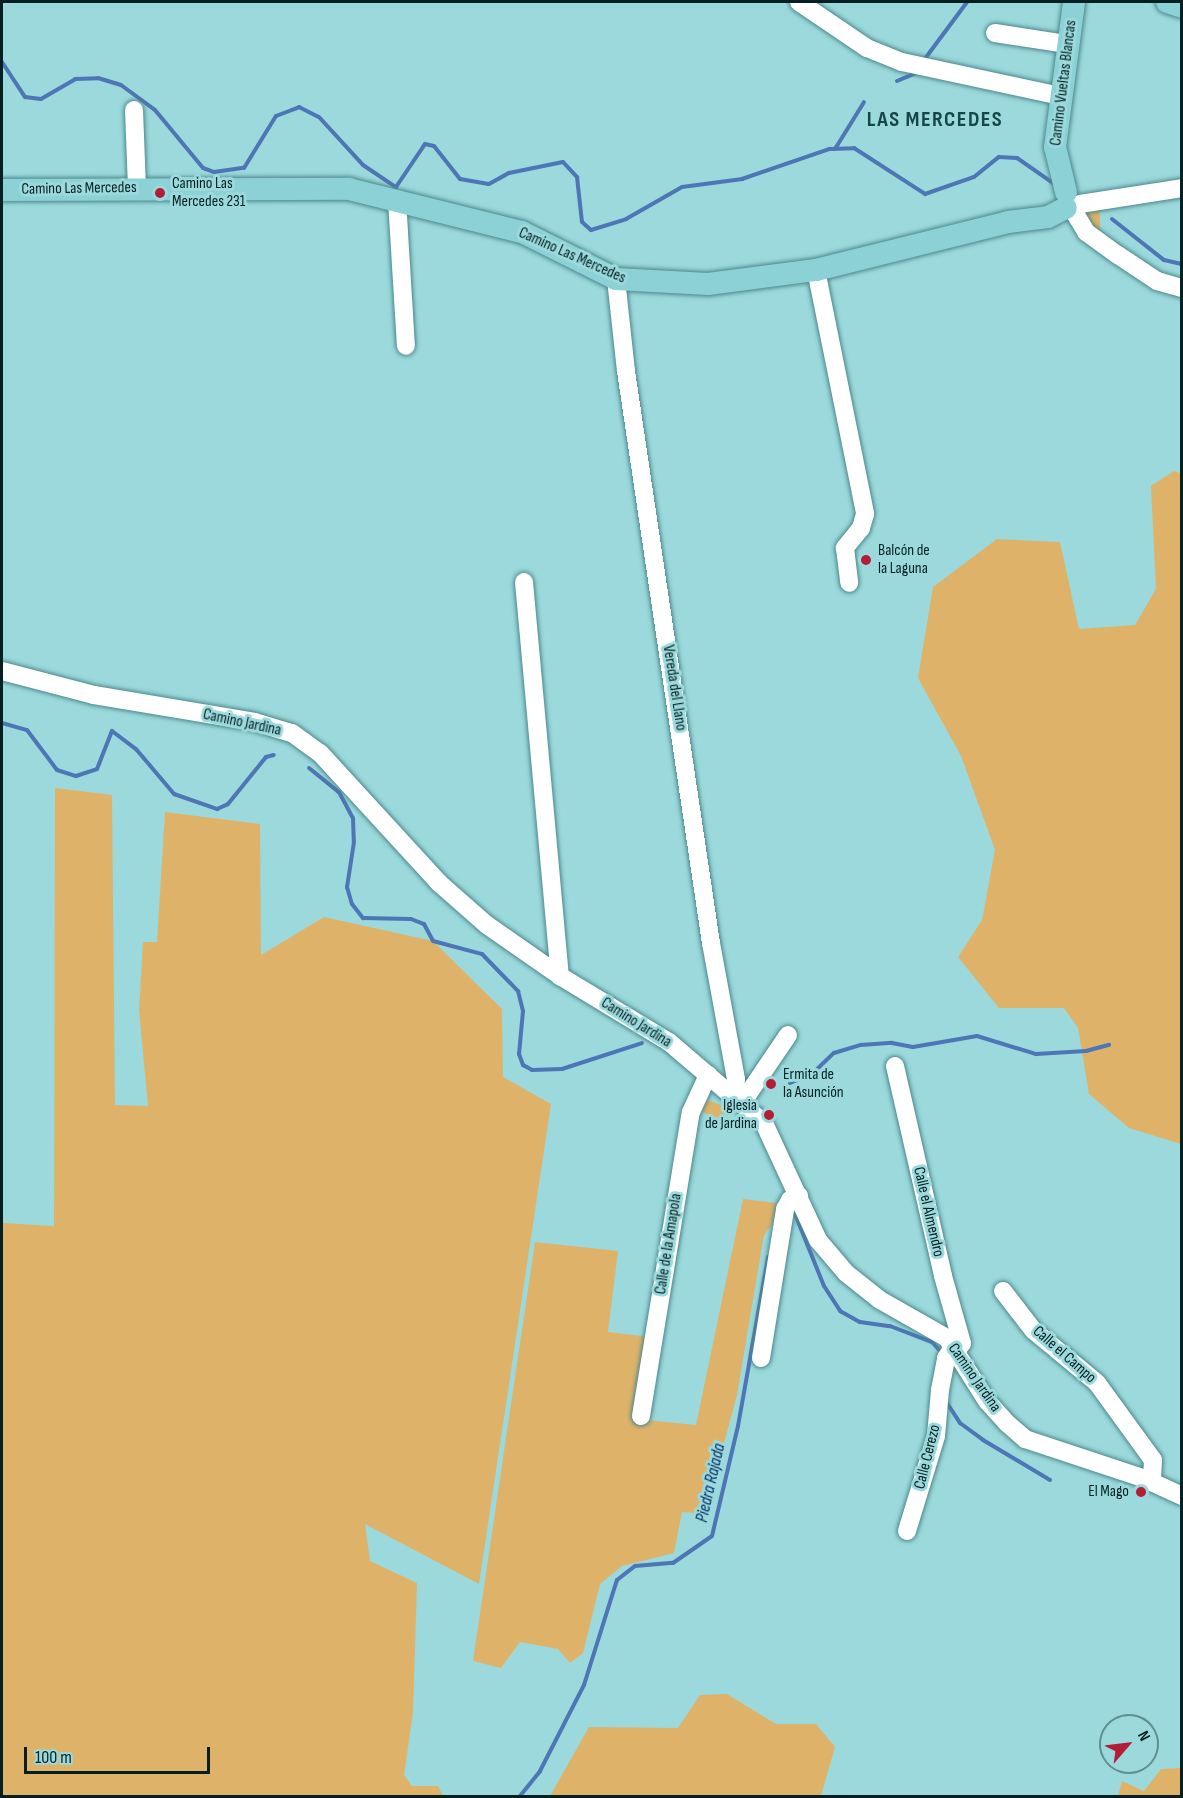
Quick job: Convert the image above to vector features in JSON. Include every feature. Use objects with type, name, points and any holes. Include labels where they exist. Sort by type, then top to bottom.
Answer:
[{"type":"main road","name":"Camino Vueltas Blancas","points":[[1072,201],[1055,147],[1074,2]]},
{"type":"main road","points":[[1167,2],[1182,7]]},
{"type":"main road","name":"Camino Las Mercedes","points":[[2,190],[325,187],[397,200],[522,232],[616,279],[708,284],[816,270],[1008,222],[1048,217],[1072,201]]},
{"type":"street","points":[[800,2],[867,48],[902,62],[1060,96]]},
{"type":"street","points":[[995,33],[1067,44]]},
{"type":"street","points":[[134,110],[137,189]]},
{"type":"street","points":[[1182,188],[1072,201],[1086,232],[1157,281],[1182,288]]},
{"type":"street","points":[[397,200],[406,346]]},
{"type":"street","points":[[816,270],[864,514],[861,528],[844,548],[849,583]]},
{"type":"street","name":"Vereda del Llano","points":[[616,279],[626,372],[711,943],[738,1100]]},
{"type":"street","points":[[524,582],[560,976]]},
{"type":"street","name":"Camino Jardina","points":[[2,670],[94,695],[255,722],[292,733],[320,753],[368,802],[438,882],[487,925],[560,976],[669,1042],[738,1100],[770,1132],[818,1240],[846,1273],[880,1300],[947,1338],[953,1351],[987,1401],[1025,1439],[1152,1482],[1182,1497]]},
{"type":"street","points":[[738,1100],[788,1035]]},
{"type":"street","name":"Calle el Almendro","points":[[895,1066],[943,1276],[963,1343],[953,1351]]},
{"type":"street","name":"Calle de la Amapola","points":[[640,1416],[691,1112],[708,1075]]},
{"type":"street","points":[[761,1358],[785,1209],[790,1200],[799,1196]]},
{"type":"street","name":"Calle el Campo","points":[[1003,1291],[1033,1330],[1097,1383],[1153,1460],[1152,1482]]},
{"type":"street","name":"Calle Cerezo","points":[[907,1531],[936,1436],[942,1379],[953,1351]]},
{"type":"shaded area","points":[[1100,207],[1100,230],[1094,232],[1080,213]]},
{"type":"shaded area","points":[[1174,471],[1182,474],[1181,1144],[1129,1128],[1089,1094],[1078,1028],[1064,1008],[999,1008],[958,957],[982,920],[995,850],[961,756],[918,678],[933,587],[997,539],[1060,542],[1079,629],[1135,625],[1156,589],[1151,486]]},
{"type":"shaded area","points":[[55,788],[112,795],[115,1105],[148,1106],[139,1010],[143,942],[157,942],[165,812],[260,824],[261,955],[324,917],[433,941],[502,1009],[503,1077],[551,1104],[479,1584],[365,1524],[370,1561],[417,1583],[413,1713],[404,1775],[412,1786],[438,1786],[443,1796],[2,1796],[2,1223],[54,1226]]},
{"type":"shaded area","points":[[705,1099],[729,1108],[725,1120],[700,1111]]},
{"type":"shaded area","points":[[743,1199],[776,1203],[775,1221],[764,1235],[737,1395],[705,1514],[682,1512],[674,1553],[622,1566],[600,1584],[583,1653],[570,1663],[558,1649],[520,1642],[501,1668],[473,1661],[535,1242],[618,1251],[608,1332],[650,1337],[635,1419],[696,1425]]},
{"type":"shaded area","points":[[727,1694],[776,1724],[816,1724],[835,1747],[821,1796],[550,1796],[589,1727],[678,1728],[700,1695]]},
{"type":"shaded area","points":[[1181,1768],[1181,1796],[1118,1796],[1122,1781],[1144,1791],[1161,1769]]},
{"type":"waterway","points":[[924,60],[967,2]]},
{"type":"waterway","points":[[2,62],[25,97],[41,99],[75,79],[98,78],[121,85],[155,110],[203,168],[214,172],[244,168],[276,116],[299,107],[319,117],[363,165],[396,187],[425,144],[434,146],[460,179],[489,184],[509,173],[563,162],[577,177],[582,222],[591,230],[626,219],[682,187],[742,179],[829,149],[854,148],[925,194],[974,177],[999,157],[1017,158],[1053,183]]},
{"type":"waterway","points":[[897,81],[916,73]]},
{"type":"waterway","points":[[835,149],[864,102]]},
{"type":"waterway","points":[[1112,219],[1164,260],[1182,264]]},
{"type":"waterway","points":[[2,723],[27,730],[57,770],[76,776],[97,769],[112,731],[136,749],[174,794],[217,809],[228,804],[266,757],[274,755]]},
{"type":"waterway","points":[[309,768],[339,792],[353,818],[354,842],[347,887],[352,904],[363,918],[411,919],[424,924],[433,941],[482,954],[518,991],[523,1011],[519,1054],[523,1065],[532,1070],[562,1069],[642,1043]]},
{"type":"waterway","points":[[790,1083],[812,1074],[834,1053],[861,1045],[892,1043],[913,1047],[977,1036],[1036,1054],[1086,1051],[1109,1045]]},
{"type":"waterway","points":[[793,1209],[824,1286],[840,1311],[860,1322],[890,1326],[932,1342],[941,1352]]},
{"type":"waterway","name":"Piedra Rajada","points":[[520,1796],[540,1771],[584,1685],[617,1580],[635,1566],[673,1563],[712,1536],[738,1426],[768,1257]]},
{"type":"waterway","points":[[947,1403],[960,1423],[983,1440],[1050,1480]]},
{"type":"place","name":"Camino Las Mercedes 231","points":[[160,193]]},
{"type":"place","name":"Balcón de la Laguna","points":[[866,560]]},
{"type":"place","name":"Ermita de la Asunción","points":[[771,1084]]},
{"type":"place","name":"Iglesia de Jardina","points":[[769,1115]]},
{"type":"place","name":"El Mago","points":[[1141,1492]]},
{"type":"district","name":"LAS MERCEDES","points":[[935,120]]}]
